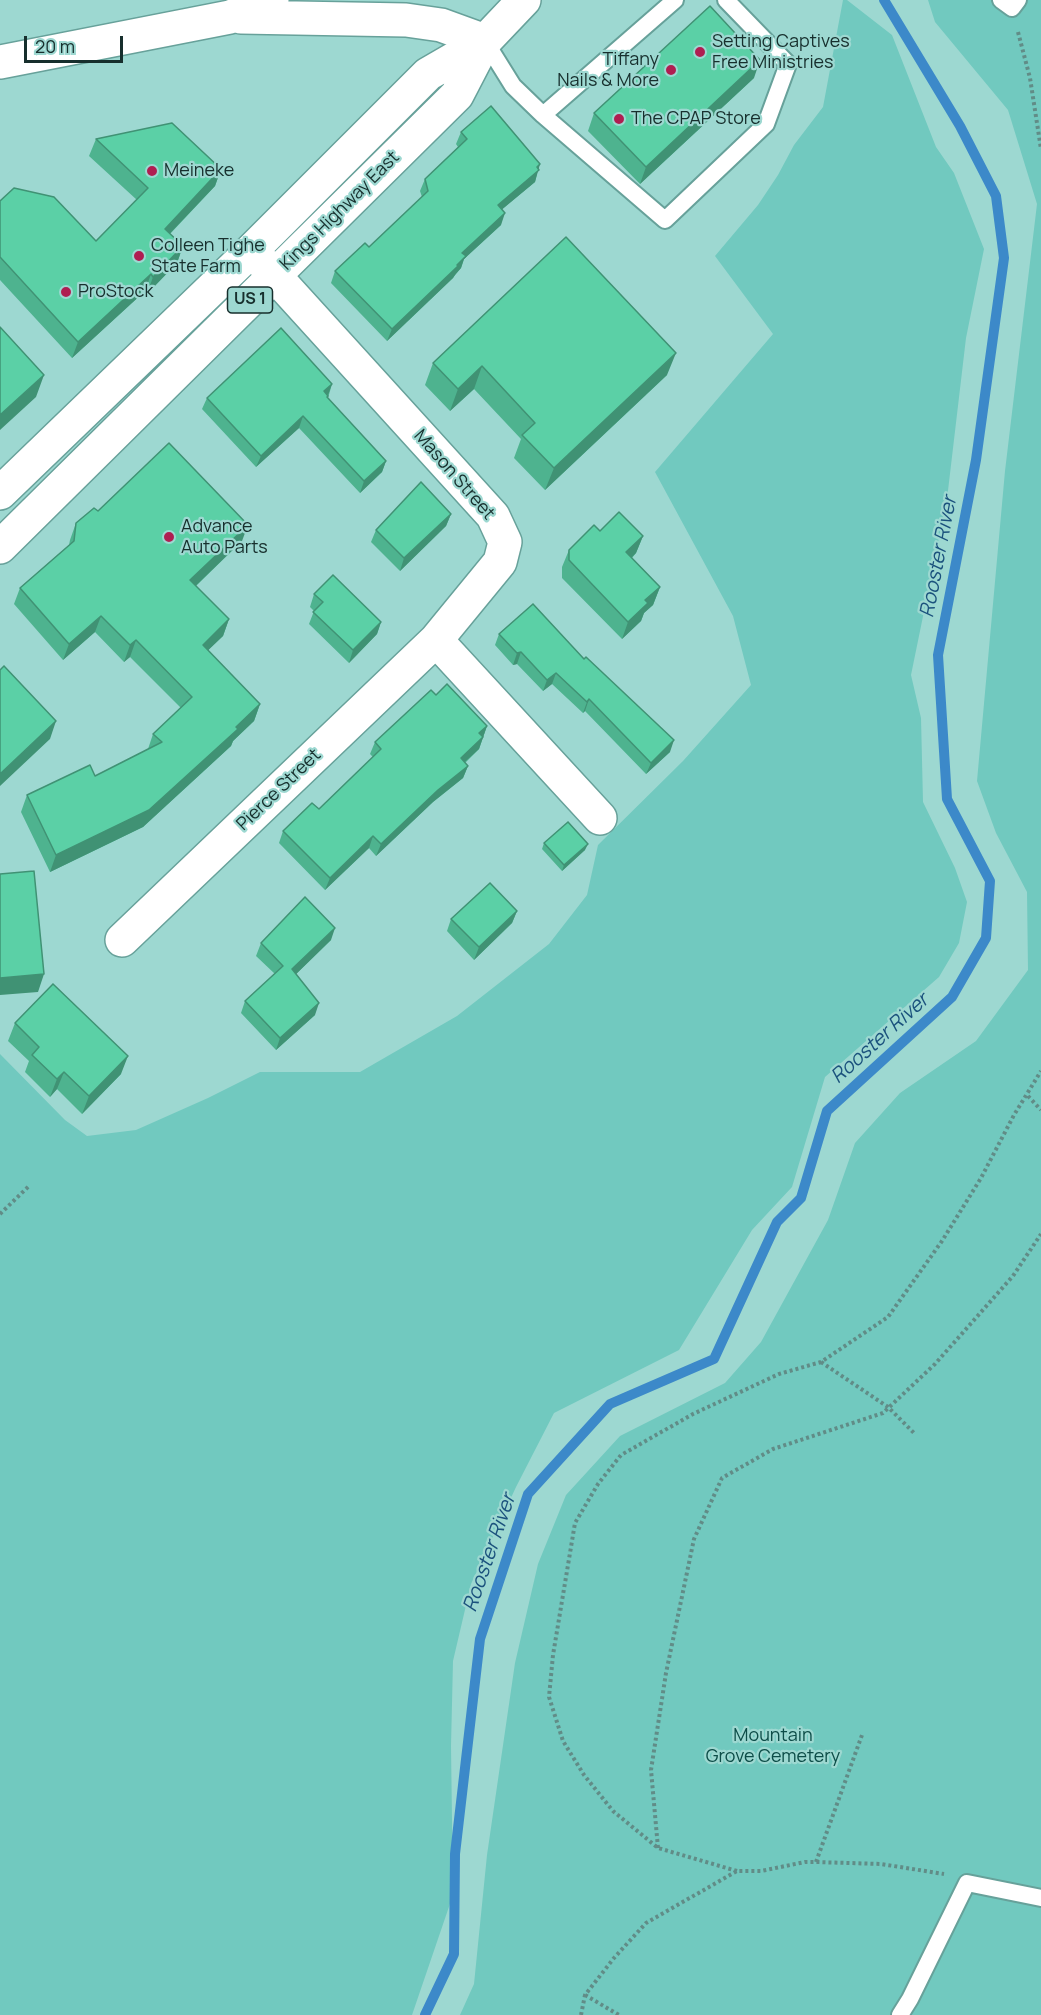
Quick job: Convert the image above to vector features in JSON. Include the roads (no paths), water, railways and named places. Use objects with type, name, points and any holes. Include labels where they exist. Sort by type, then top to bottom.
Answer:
[{"type":"main road","points":[[230,17],[272,0]]},
{"type":"main road","name":"Kings Highway East","points":[[0,547],[457,95],[485,41],[524,0]]},
{"type":"main road","points":[[0,62],[230,17],[406,10],[485,41]]},
{"type":"main road","name":"Kings Highway East","points":[[0,493],[252,250],[428,74],[485,41]]},
{"type":"main road","name":"Mason Street","points":[[252,250],[493,516],[504,542],[500,562],[436,640]]},
{"type":"main road","points":[[436,640],[600,818]]},
{"type":"main road","name":"Pierce Street","points":[[122,940],[436,640]]},
{"type":"lane","points":[[543,115],[675,0]]},
{"type":"lane","points":[[485,41],[513,86],[543,115],[665,220],[766,123],[788,64],[726,0]]},
{"type":"lane","points":[[900,2015],[967,1882],[1041,1898]]},
{"type":"waterway","name":"Rooster River","points":[[425,2015],[454,1954],[455,1854],[480,1639],[528,1494],[610,1404],[714,1359],[777,1222],[801,1198],[827,1111],[952,997],[986,938],[990,881],[947,799],[938,655],[976,460],[1004,258],[996,196],[960,126],[884,0]]},
{"type":"place","name":"Setting Captives Free Ministries","points":[[700,52]]},
{"type":"place","name":"Tiffany Nails & More","points":[[671,70]]},
{"type":"place","name":"The CPAP Store","points":[[619,119]]},
{"type":"place","name":"Meineke","points":[[152,171]]},
{"type":"place","name":"Colleen Tighe State Farm","points":[[139,256]]},
{"type":"place","name":"ProStock","points":[[66,292]]},
{"type":"place","name":"Advance Auto Parts","points":[[169,537]]},
{"type":"park label","name":"Mountain Grove Cemetery","points":[[773,1746]]}]
